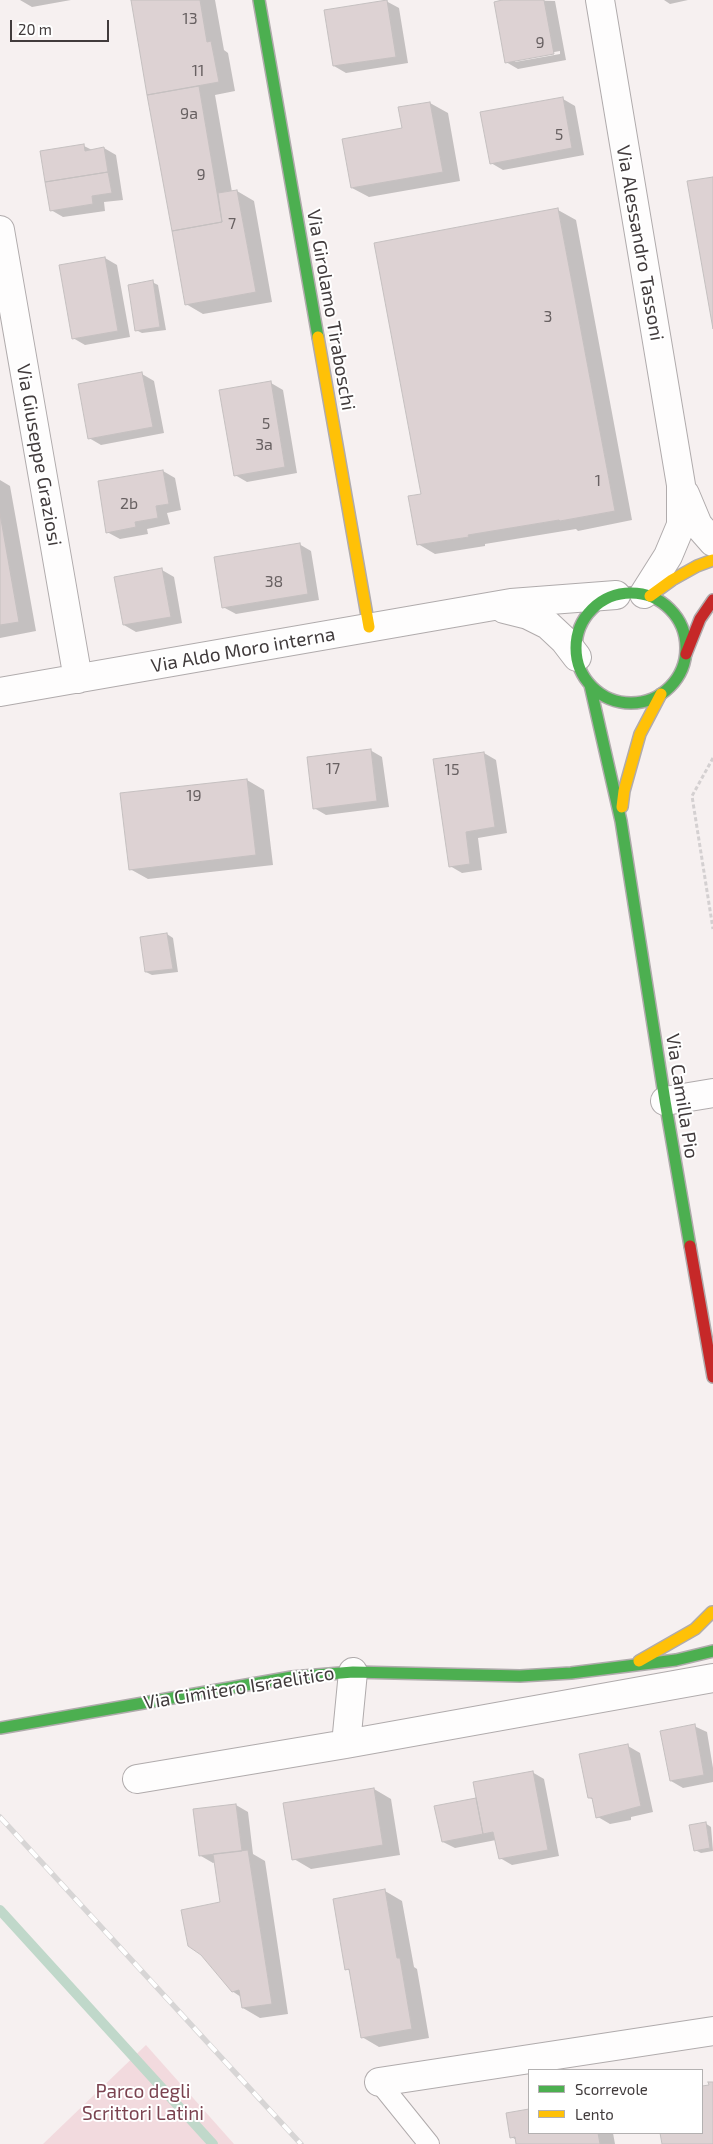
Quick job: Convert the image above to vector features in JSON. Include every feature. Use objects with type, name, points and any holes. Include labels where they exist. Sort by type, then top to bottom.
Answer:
[{"type":"street","name":"Via Girolamo Tiraboschi","points":[[259,0],[369,627]]},
{"type":"street","name":"Via Alessandro Tassoni","points":[[600,0],[681,485],[681,525],[668,556],[647,595]]},
{"type":"street","name":"Via Giuseppe Graziosi","points":[[0,230],[78,679]]},
{"type":"street","name":"Via Alessandro Tassoni","points":[[681,485],[698,525],[713,542]]},
{"type":"street","points":[[647,595],[680,575],[713,560]]},
{"type":"street","name":"Via Aldo Moro interna","points":[[0,692],[511,603],[616,595]]},
{"type":"street","points":[[686,655],[686,641],[682,626],[669,608],[647,595],[616,595],[604,600],[585,618],[576,644],[581,672],[590,685],[602,695],[624,702],[647,701],[661,694],[673,684],[681,670],[700,619],[713,600]]},
{"type":"street","name":"Via Aldo Moro interna","points":[[486,607],[511,609],[548,625],[564,640],[577,657]]},
{"type":"street","name":"Via Camilla Pio","points":[[590,685],[621,821],[665,1102],[713,1377]]},
{"type":"street","name":"Via Camilla Pio","points":[[621,821],[624,791],[640,734],[661,694]]},
{"type":"street","points":[[665,1102],[713,1093]]},
{"type":"street","name":"Via Cimitero Israelitico","points":[[629,1667],[695,1629],[712,1609]]},
{"type":"street","name":"Via Cimitero Israelitico","points":[[0,1728],[292,1677],[352,1672],[520,1676],[571,1674],[690,1658],[713,1651]]},
{"type":"street","points":[[346,1744],[352,1672]]},
{"type":"street","points":[[137,1779],[346,1744],[713,1678]]},
{"type":"street","points":[[379,2082],[713,2031]]},
{"type":"lane","points":[[379,2082],[429,2144]]},
{"type":"path","points":[[713,758],[692,796],[713,930]]},
{"type":"green space","name":"Parco degli Scrittori Latini","points":[[146,2045],[234,2144],[43,2144]]},
{"type":"building","points":[[131,0],[200,0],[207,42],[211,41],[219,82],[147,95]]},
{"type":"building","points":[[387,0],[396,57],[333,66],[324,10]]},
{"type":"building","points":[[502,0],[544,0],[554,54],[505,63],[494,2]]},
{"type":"building","points":[[199,86],[222,222],[172,231],[147,95]]},
{"type":"building","points":[[563,97],[572,148],[490,164],[480,112]]},
{"type":"building","points":[[430,102],[443,172],[351,188],[342,139],[402,128],[398,107]]},
{"type":"building","points":[[84,144],[85,151],[104,147],[108,172],[45,182],[40,151]]},
{"type":"building","points":[[108,172],[112,193],[92,196],[93,204],[50,211],[45,182]]},
{"type":"building","points":[[713,177],[713,329],[687,181]]},
{"type":"building","points":[[237,190],[256,292],[185,305],[172,231],[222,222],[218,193]]},
{"type":"building","points":[[558,208],[615,511],[417,545],[408,496],[421,494],[374,243]]},
{"type":"building","points":[[105,257],[118,331],[72,339],[59,265]]},
{"type":"building","points":[[153,280],[160,327],[135,331],[128,285]]},
{"type":"building","points":[[142,372],[153,427],[88,439],[78,384]]},
{"type":"building","points":[[271,381],[285,467],[234,476],[219,390]]},
{"type":"building","points":[[163,470],[169,504],[156,506],[158,518],[135,522],[136,527],[106,533],[98,481]]},
{"type":"building","points":[[0,514],[19,622],[0,625]]},
{"type":"building","points":[[300,543],[308,594],[222,608],[214,557]]},
{"type":"building","points":[[162,568],[171,617],[123,625],[114,577]]},
{"type":"building","points":[[371,749],[377,801],[313,809],[307,757]]},
{"type":"building","points":[[484,752],[495,827],[466,832],[470,864],[449,867],[433,759]]},
{"type":"building","points":[[247,779],[256,855],[129,870],[120,793]]},
{"type":"building","points":[[167,933],[173,969],[145,972],[140,937]]},
{"type":"building","points":[[695,1724],[704,1775],[670,1781],[660,1731]]},
{"type":"building","points":[[628,1744],[641,1806],[596,1818],[592,1798],[588,1798],[579,1754]]},
{"type":"building","points":[[533,1771],[548,1850],[499,1859],[493,1832],[483,1834],[473,1782]]},
{"type":"building","points":[[374,1788],[383,1845],[292,1860],[283,1803]]},
{"type":"building","points":[[476,1798],[483,1834],[442,1842],[434,1806]]},
{"type":"building","points":[[236,1804],[242,1851],[199,1856],[193,1809]]},
{"type":"building","points":[[706,1822],[710,1848],[694,1851],[689,1825]]},
{"type":"building","points":[[248,1850],[272,2004],[242,2008],[239,1990],[232,1992],[201,1955],[188,1946],[181,1910],[220,1902],[213,1854]]},
{"type":"building","points":[[385,1889],[397,1958],[400,1958],[412,2029],[361,2038],[349,1969],[345,1970],[333,1899]]},
{"type":"building","points":[[708,2082],[713,2082],[713,2144],[662,2144],[660,2134],[703,2134],[703,2086],[709,2085]]},
{"type":"building","points":[[528,2109],[528,2134],[598,2134],[600,2144],[516,2144],[515,2137],[510,2138],[506,2113]]},
{"type":"waterway","points":[[0,1910],[213,2144]]},
{"type":"railway","points":[[0,1817],[301,2144]]},
{"type":"traffic: fast","points":[[259,0],[318,337]]},
{"type":"traffic: fast","points":[[631,593],[652,597],[670,609],[682,627],[686,648],[682,669],[670,687],[652,699],[631,703],[610,699],[592,687],[580,669],[576,648],[580,627],[592,609],[610,597],[631,593]]},
{"type":"traffic: fast","points":[[590,685],[621,821],[690,1246]]},
{"type":"traffic: fast","points":[[0,1728],[292,1677],[353,1672],[520,1676],[571,1673],[676,1660],[713,1651]]},
{"type":"traffic: slow","points":[[318,337],[369,627]]},
{"type":"traffic: slow","points":[[650,596],[672,580],[697,566],[713,560]]},
{"type":"traffic: slow","points":[[622,807],[624,791],[640,734],[661,694]]},
{"type":"traffic: slow","points":[[639,1661],[695,1629],[712,1612]]},
{"type":"traffic: jam","points":[[686,654],[700,619],[713,600]]},
{"type":"traffic: jam","points":[[690,1246],[713,1377]]}]
